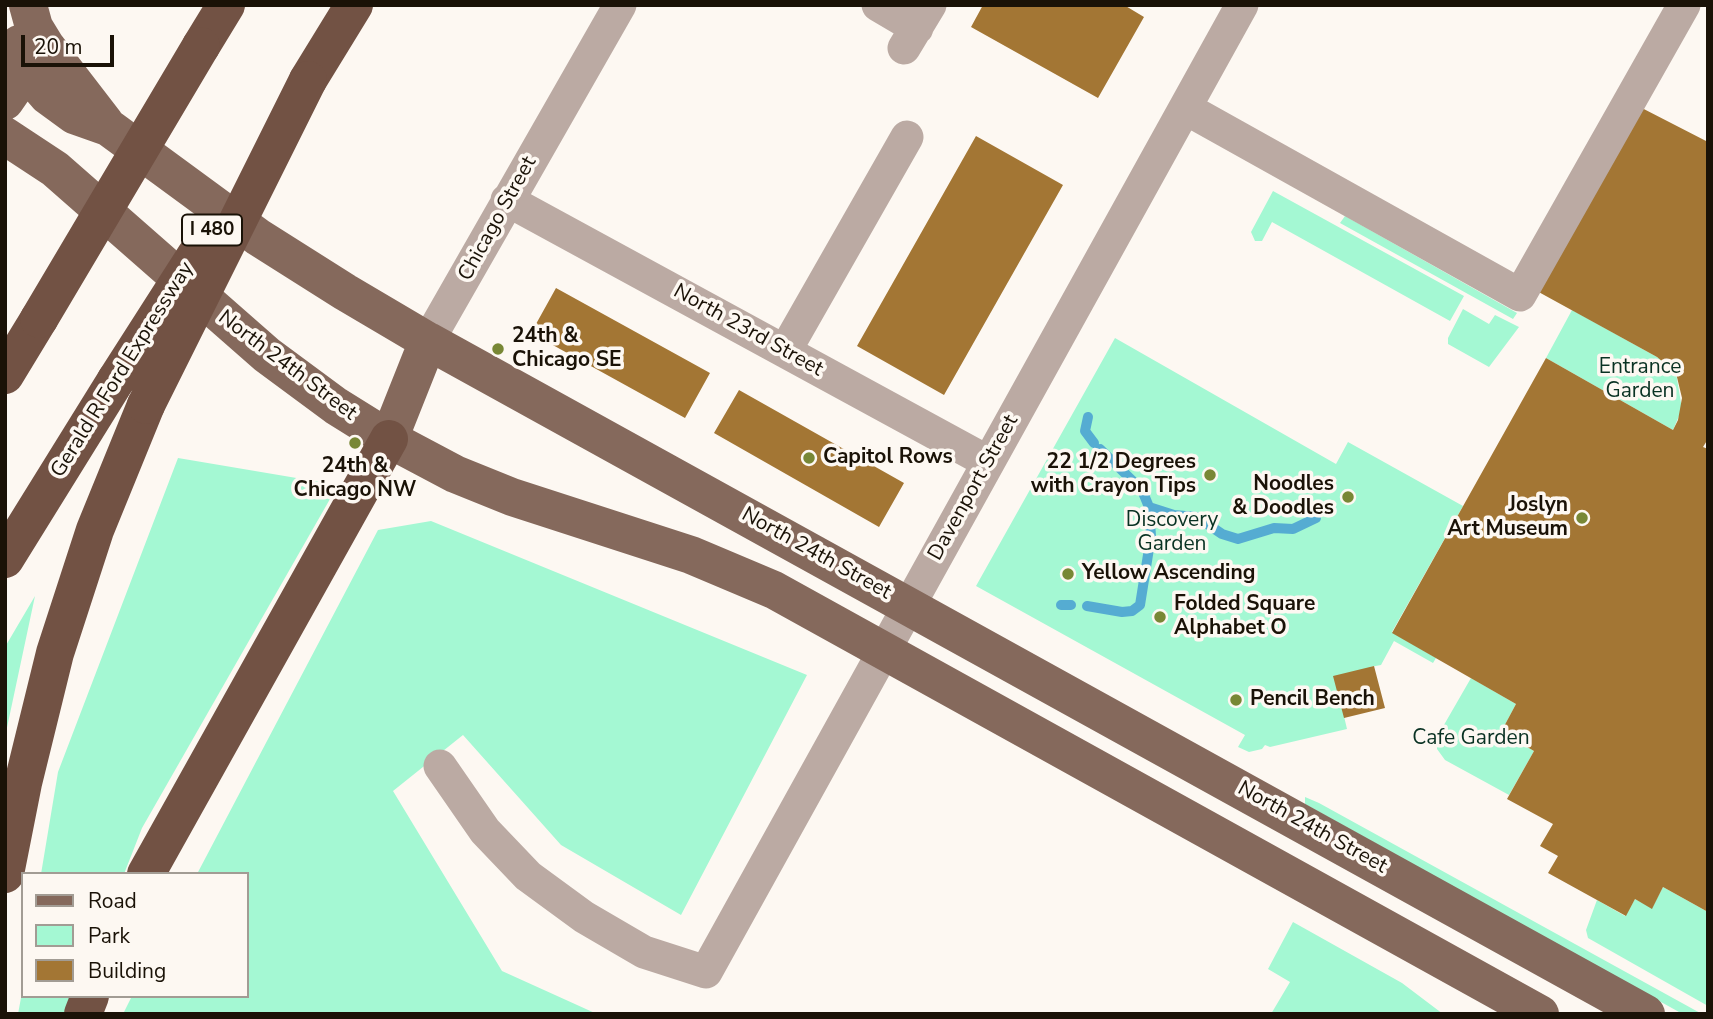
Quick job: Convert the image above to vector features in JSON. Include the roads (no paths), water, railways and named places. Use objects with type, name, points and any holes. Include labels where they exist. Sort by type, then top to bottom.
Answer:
[{"type":"highway","points":[[5,375],[226,5]]},
{"type":"highway","name":"Gerald R Ford Expressway","points":[[5,559],[354,5]]},
{"type":"highway","points":[[5,874],[37,721],[55,653],[95,530],[146,405],[308,80]]},
{"type":"highway","points":[[147,872],[388,439]]},
{"type":"main road","points":[[5,101],[14,89],[20,70],[19,24]]},
{"type":"main road","name":"North 24th Street","points":[[19,24],[35,81],[48,96],[74,115],[108,127],[283,253],[428,341],[1646,1014]]},
{"type":"main road","name":"North 24th Street","points":[[5,136],[49,164],[267,355],[336,406],[388,439],[455,474],[512,497],[733,572],[809,608],[1540,1014]]},
{"type":"main road","name":"Chicago Street","points":[[388,439],[428,341]]},
{"type":"street","name":"Chicago Street","points":[[428,341],[620,5]]},
{"type":"street","points":[[878,5],[917,27]]},
{"type":"street","name":"Davenport Street","points":[[440,766],[485,831],[528,876],[584,917],[644,952],[706,972],[1242,5]]},
{"type":"street","points":[[1185,108],[1520,295],[1684,5]]},
{"type":"street","points":[[1697,5],[1708,12]]},
{"type":"street","points":[[785,351],[907,137]]},
{"type":"street","name":"North 23rd Street","points":[[508,200],[988,462]]},
{"type":"waterway","points":[[1088,417],[1085,431],[1094,443]]},
{"type":"waterway","points":[[1087,606],[1122,612],[1132,611],[1140,605],[1151,536],[1149,507],[1142,490],[1100,449]]},
{"type":"waterway","points":[[1149,507],[1174,515],[1197,517],[1222,534],[1238,539],[1274,528],[1293,529],[1316,518]]},
{"type":"waterway","points":[[1061,605],[1071,605]]},
{"type":"place","name":"24th & Chicago SE","points":[[498,349]]},
{"type":"place","name":"24th & Chicago NW","points":[[355,443]]},
{"type":"place","name":"Capitol Rows","points":[[809,458]]},
{"type":"place","name":"22 1/2 Degrees with Crayon Tips","points":[[1210,475]]},
{"type":"place","name":"Noodles & Doodles","points":[[1348,497]]},
{"type":"place","name":"Joslyn Art Museum","points":[[1582,518]]},
{"type":"place","name":"Yellow Ascending","points":[[1068,574]]},
{"type":"place","name":"Folded Square Alphabet O","points":[[1160,617]]},
{"type":"place","name":"Pencil Bench","points":[[1236,700]]},
{"type":"park label","name":"Entrance Garden","points":[[1640,380]]},
{"type":"park label","name":"Discovery Garden","points":[[1172,533]]},
{"type":"park label","name":"Cafe Garden","points":[[1471,739]]}]
